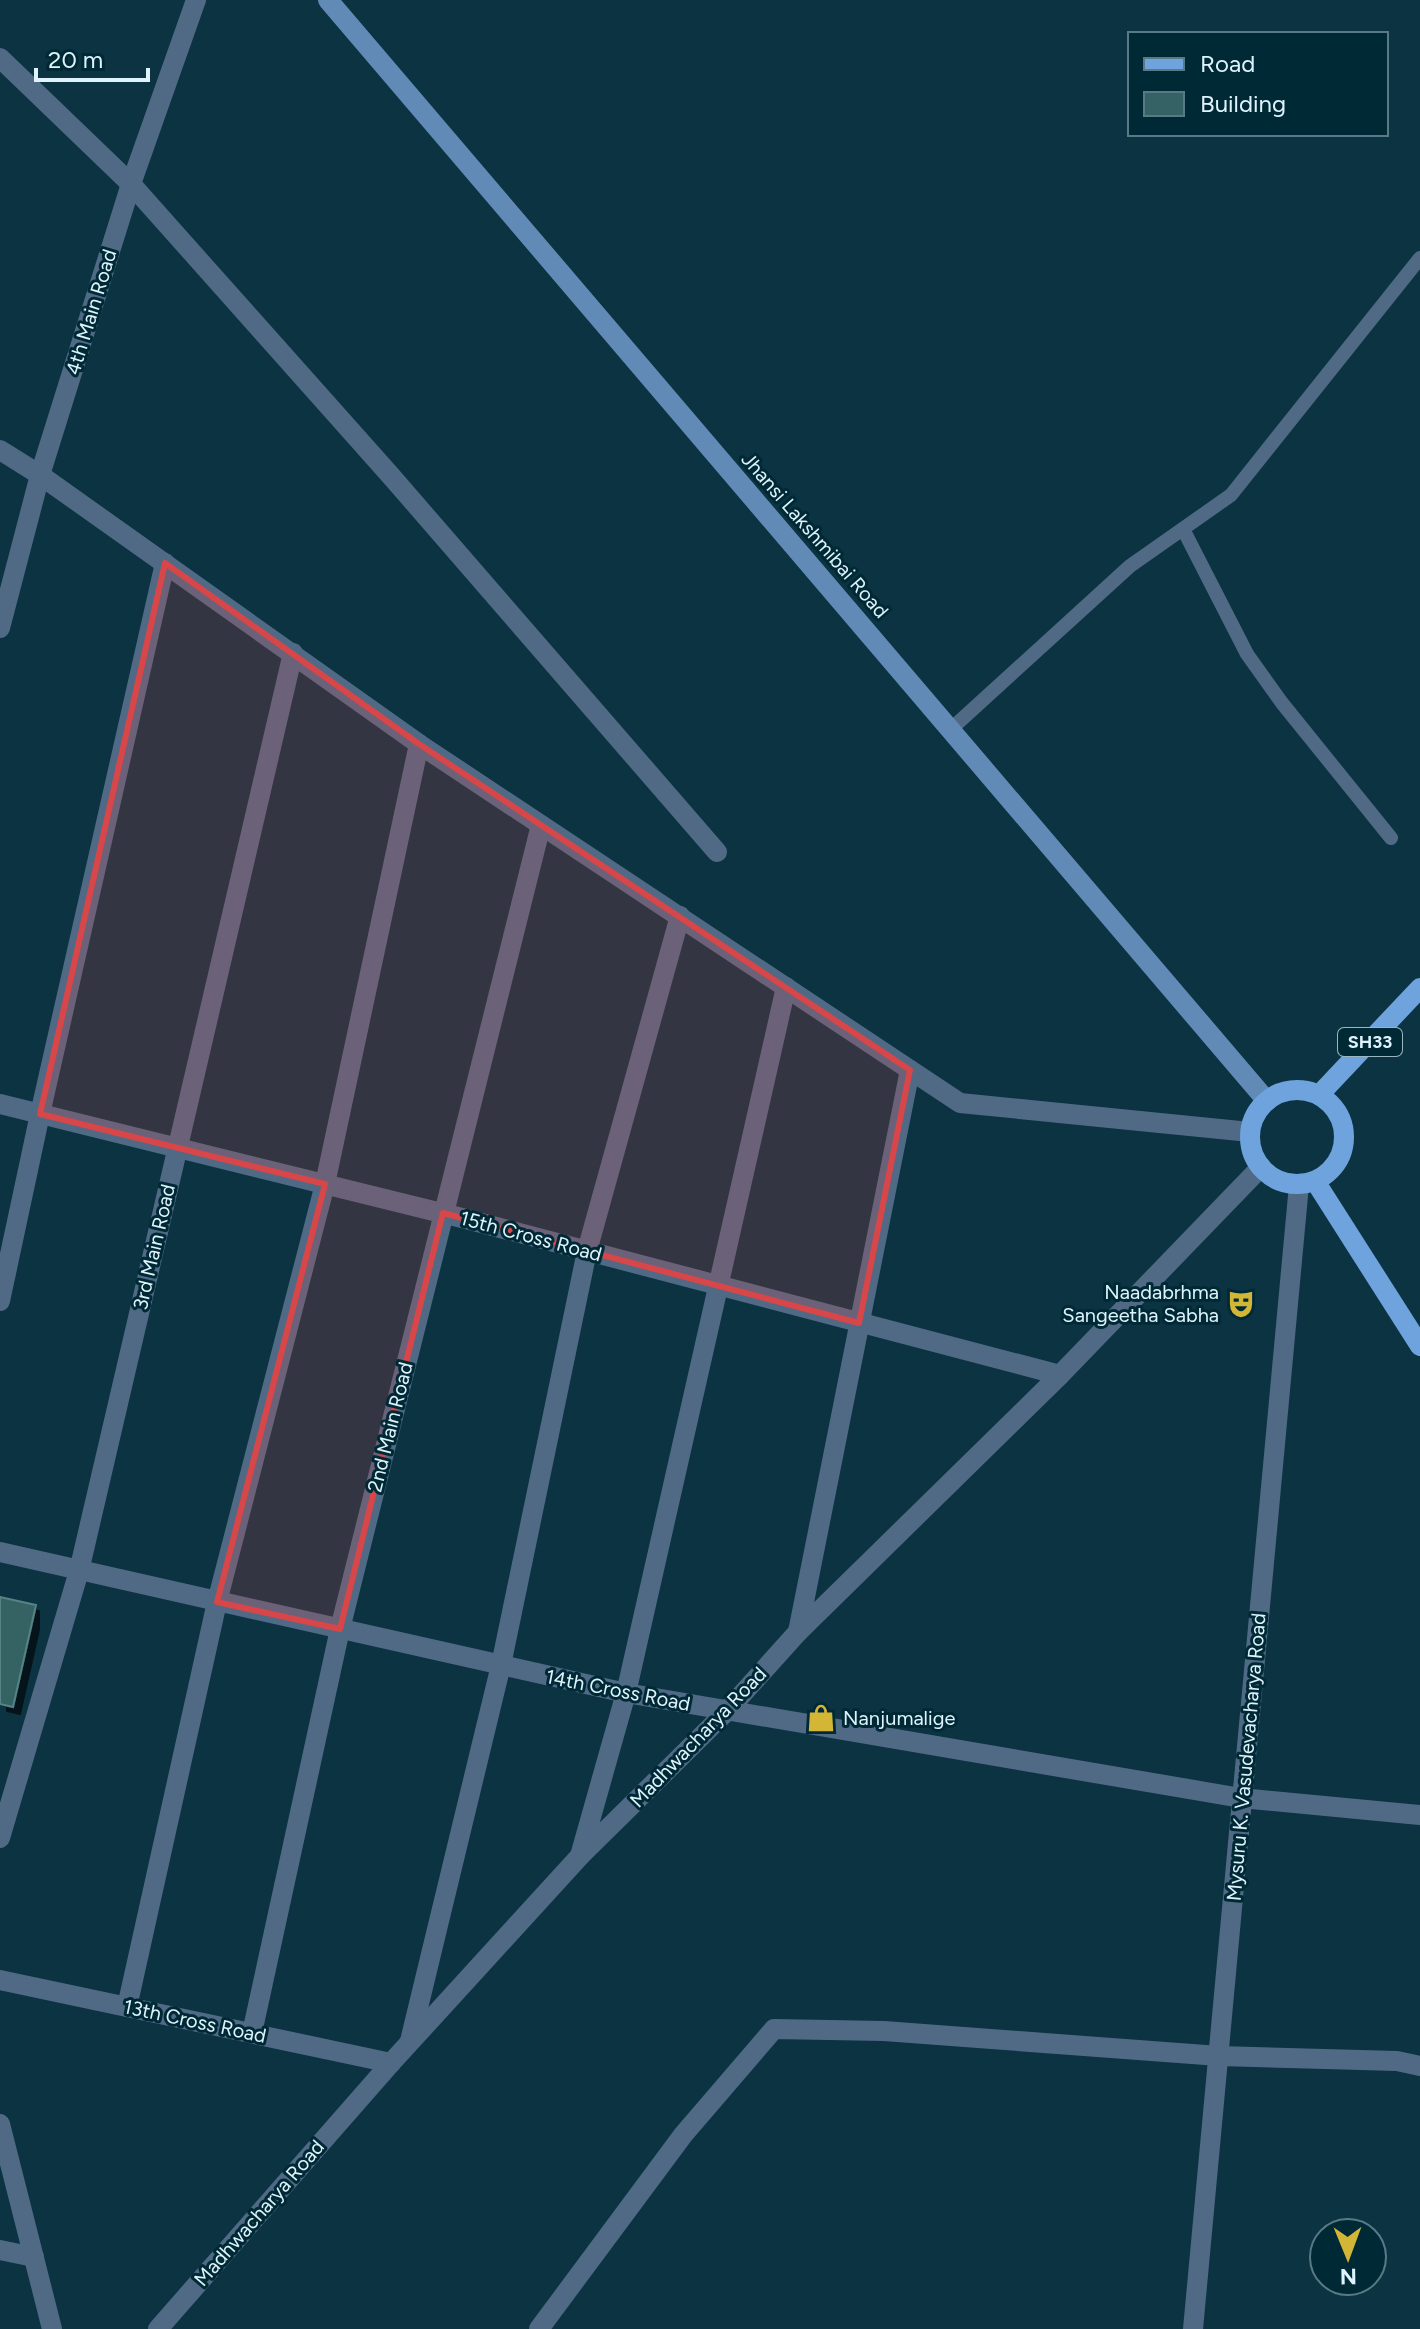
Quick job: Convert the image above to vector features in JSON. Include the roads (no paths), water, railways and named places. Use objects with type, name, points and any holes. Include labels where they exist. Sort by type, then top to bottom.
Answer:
[{"type":"main road","name":"Jhansi Lakshmibai Road","points":[[328,0],[1267,1101]]},
{"type":"main road","name":"SH33","points":[[1319,1095],[1420,988]]},
{"type":"main road","points":[[1307,1090],[1330,1103],[1338,1114],[1345,1139],[1336,1164],[1327,1174],[1307,1183],[1271,1176],[1261,1167],[1254,1156],[1250,1132],[1258,1110],[1267,1101],[1279,1093],[1307,1090]]},
{"type":"main road","points":[[1307,1183],[1420,1346]]},
{"type":"street","name":"4th Main Road","points":[[0,628],[40,475],[131,184],[196,0]]},
{"type":"street","points":[[0,58],[131,184],[401,487],[717,852]]},
{"type":"street","points":[[0,450],[40,475],[419,744],[960,1103],[1250,1132]]},
{"type":"street","points":[[0,1301],[165,563]]},
{"type":"street","name":"3rd Main Road","points":[[0,1838],[79,1571],[293,653]]},
{"type":"street","points":[[127,2007],[217,1602],[325,1184],[419,744]]},
{"type":"street","name":"2nd Main Road","points":[[252,2033],[340,1629],[541,825]]},
{"type":"street","points":[[410,2041],[501,1665],[587,1251],[680,916]]},
{"type":"street","points":[[580,1856],[626,1693],[786,987]]},
{"type":"street","points":[[798,1632],[910,1070]]},
{"type":"street","name":"15th Cross Road","points":[[0,1104],[443,1213],[1060,1375]]},
{"type":"street","name":"Madhwacharya Road","points":[[158,2329],[410,2041],[580,1856],[727,1711],[798,1632],[1060,1375],[1261,1167]]},
{"type":"street","name":"Mysuru K. Vasudevacharya Road","points":[[1193,2329],[1241,1798],[1307,1183]]},
{"type":"street","name":"14th Cross Road","points":[[0,1552],[626,1693],[1241,1798],[1420,1815]]},
{"type":"street","name":"13th Cross Road","points":[[0,1980],[391,2063]]},
{"type":"street","points":[[539,2329],[683,2135],[774,2029],[884,2031],[1219,2056],[1397,2061],[1420,2066]]},
{"type":"street","points":[[0,2124],[52,2329]]},
{"type":"street","points":[[0,2250],[34,2257]]},
{"type":"lane","points":[[950,730],[1130,566],[1231,495],[1420,258]]},
{"type":"lane","points":[[1183,529],[1247,654],[1282,703],[1391,838]]},
{"type":"place","name":"Naadabrhma Sangeetha Sabha","points":[[1241,1304]]},
{"type":"place","name":"Nanjumalige","points":[[821,1718]]}]
